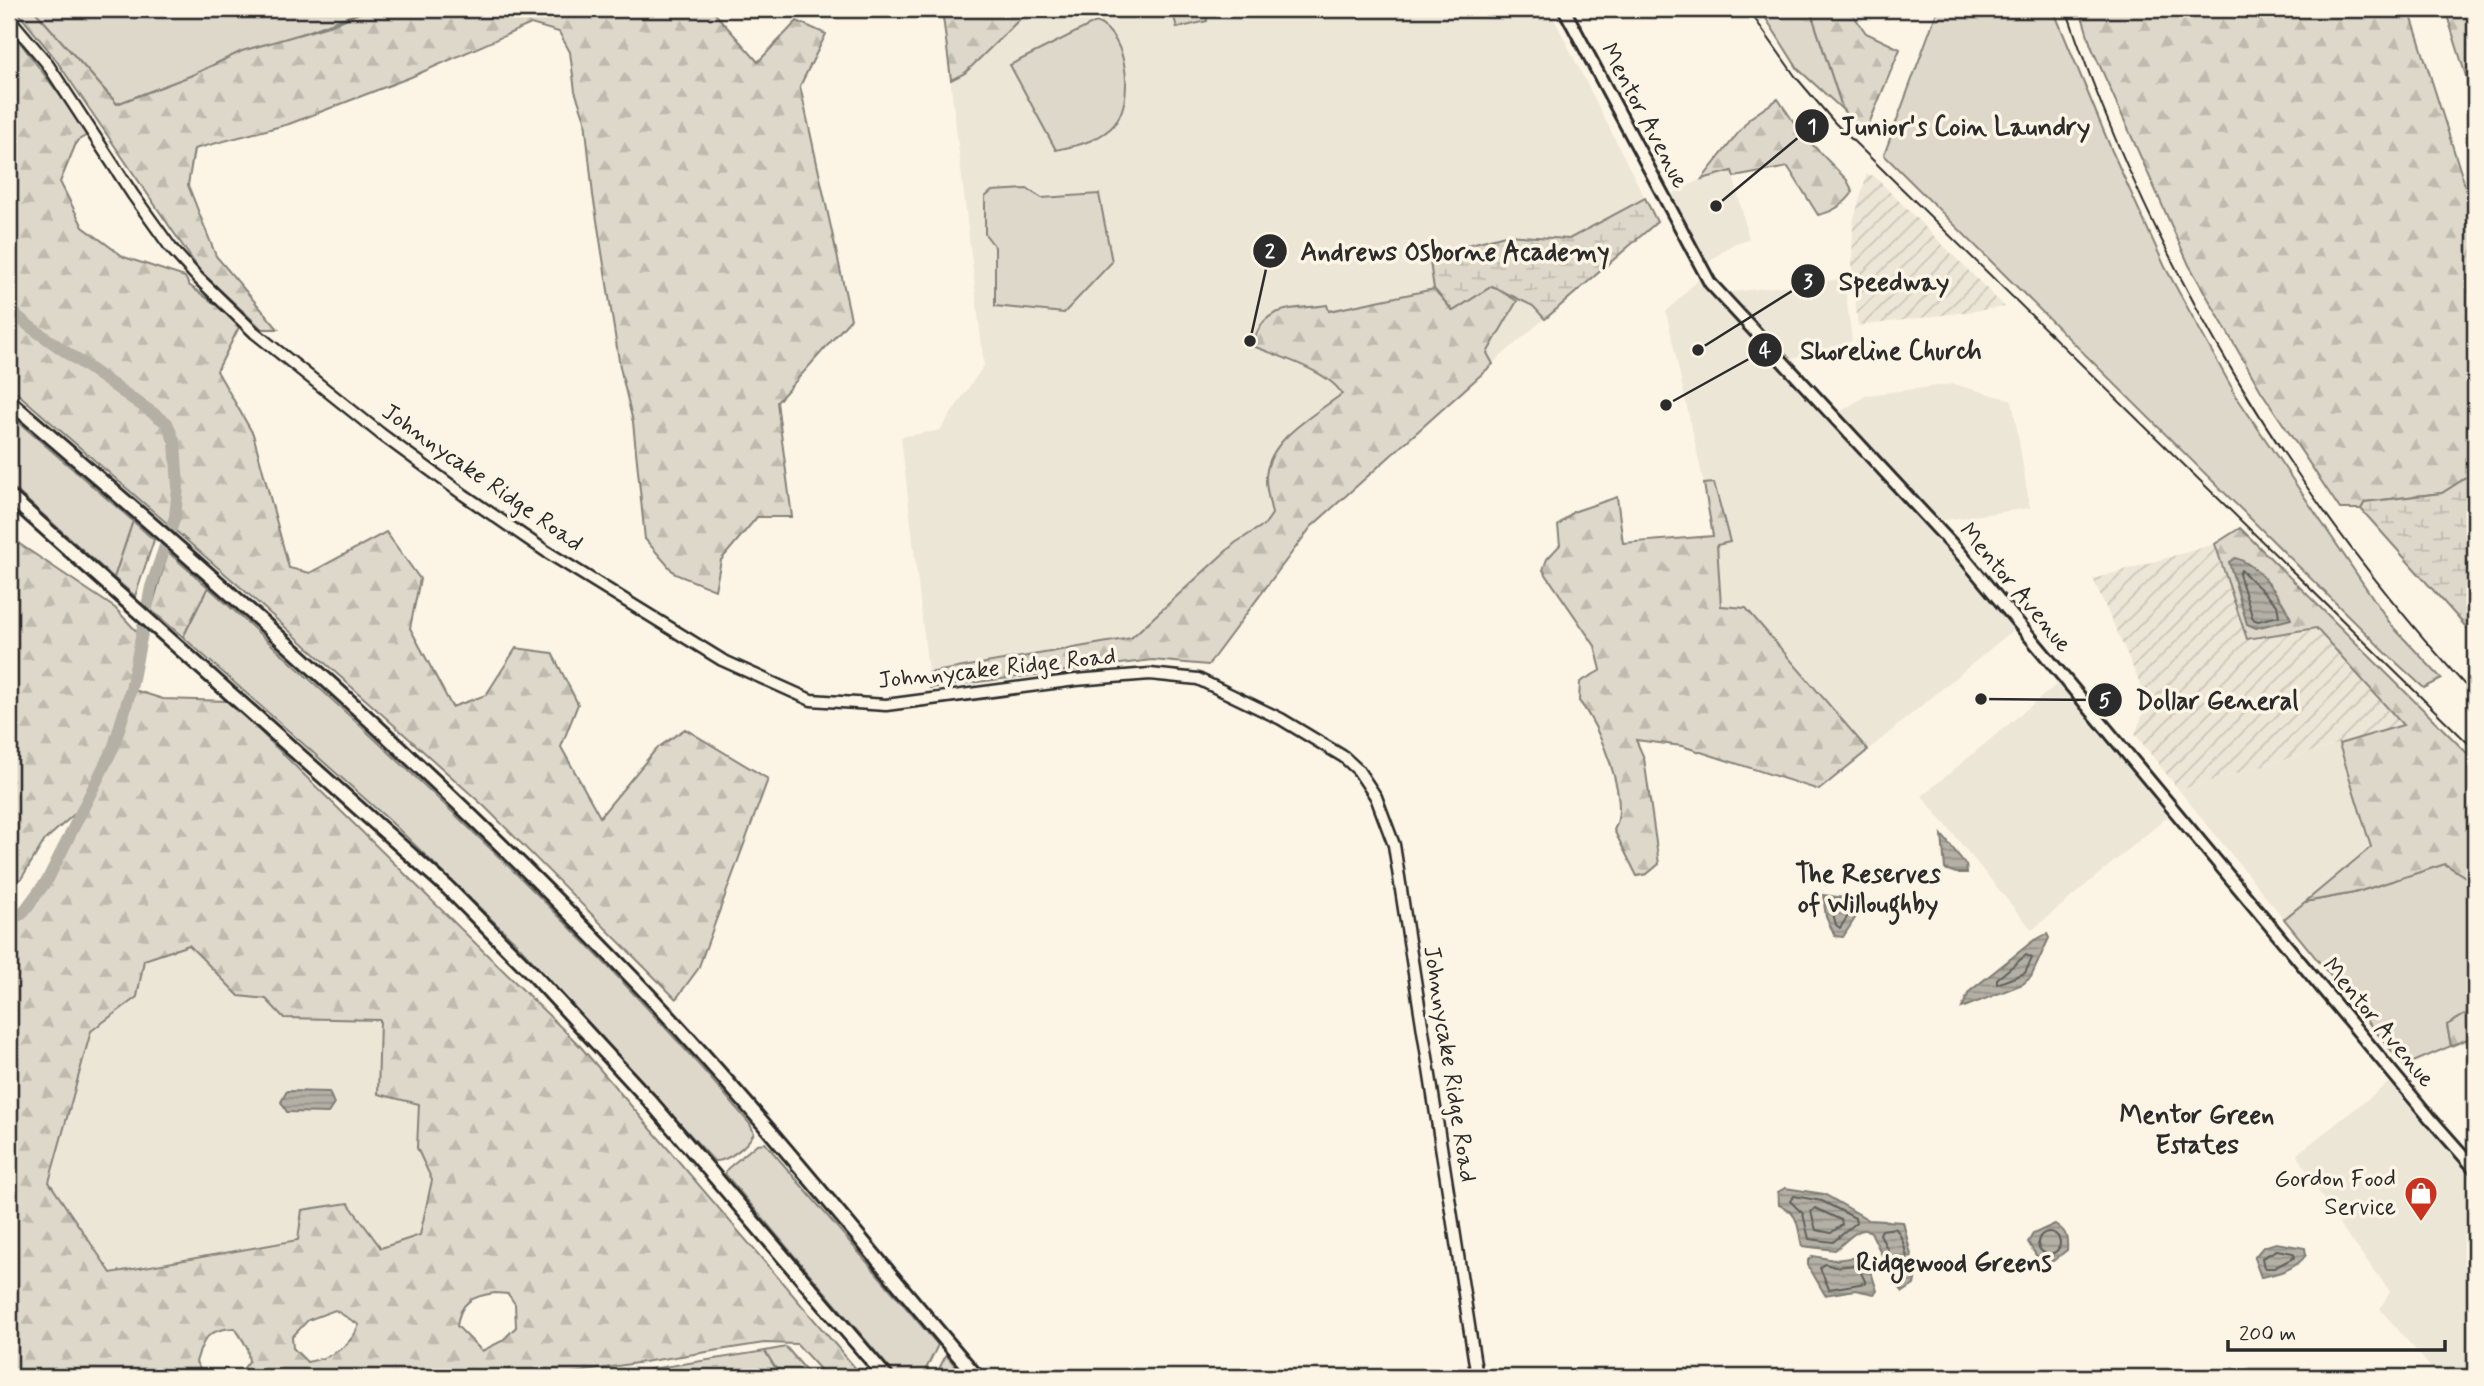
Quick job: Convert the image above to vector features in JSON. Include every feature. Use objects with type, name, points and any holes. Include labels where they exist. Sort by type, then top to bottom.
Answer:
[{"type":"highway","points":[[9,401],[203,570],[461,806],[622,967],[766,1128],[977,1377]]},
{"type":"highway","points":[[9,496],[449,888],[650,1101],[886,1377]]},
{"type":"main road","name":"Mentor Avenue","points":[[1564,9],[1710,283],[1961,554],[2430,1118],[2475,1168]]},
{"type":"main road","name":"Johnnycake Ridge Road","points":[[9,18],[46,62],[171,248],[255,333],[381,434],[464,495],[547,552],[722,660],[811,700],[887,705],[1088,679],[1150,674],[1198,679],[1233,694],[1323,742],[1358,770],[1376,797],[1394,845],[1477,1377]]},
{"type":"shaded area","points":[[942,9],[1549,9],[1657,222],[1472,381],[1311,527],[1208,665],[1152,660],[930,688],[901,437],[940,430],[984,365]]},
{"type":"shaded area","points":[[1732,171],[1749,239],[1733,244],[1706,264],[1667,197],[1702,179]]},
{"type":"shaded area","points":[[1867,174],[1874,176],[2005,307],[1858,326],[1852,268],[1853,222]]},
{"type":"shaded area","points":[[1701,277],[2018,626],[1868,750],[1746,608],[1721,606],[1717,545],[1729,542],[1714,483],[1704,484],[1666,312]]},
{"type":"shaded area","points":[[1844,279],[1852,341],[1785,361],[1723,293]]},
{"type":"shaded area","points":[[1953,384],[2012,400],[2030,508],[1938,521],[1837,414],[1867,395]]},
{"type":"shaded area","points":[[2215,544],[2247,639],[2316,627],[2404,725],[2179,790],[2135,734],[2148,701],[2093,579]]},
{"type":"shaded area","points":[[2062,680],[2171,814],[2032,930],[1922,796]]},
{"type":"shaded area","points":[[2339,744],[2372,847],[2284,919],[2179,790]]},
{"type":"shaded area","points":[[190,945],[239,996],[266,999],[284,1018],[380,1020],[378,1094],[420,1103],[417,1148],[432,1180],[421,1235],[381,1248],[348,1203],[298,1240],[112,1274],[49,1182],[91,1031],[137,997],[144,960]]},
{"type":"shaded area","points":[[2392,1080],[2475,1172],[2475,1377],[2439,1377],[2380,1309],[2390,1291],[2333,1216],[2297,1154]]},
{"type":"green space","points":[[15,9],[33,9],[117,104],[190,76],[242,51],[332,25],[368,9],[711,9],[758,62],[797,21],[826,34],[800,86],[851,319],[777,402],[792,517],[757,517],[721,560],[715,590],[675,574],[645,539],[633,422],[620,367],[593,195],[585,120],[575,91],[570,52],[559,32],[531,24],[411,77],[289,124],[194,149],[188,185],[216,256],[278,329],[262,329],[200,271],[54,57]]},
{"type":"green space","points":[[33,9],[368,9],[117,104]]},
{"type":"green space","points":[[942,9],[1050,9],[1024,15],[965,73],[951,80]]},
{"type":"green space","points":[[1172,9],[1205,9],[1207,21],[1177,28]]},
{"type":"green space","points":[[1760,9],[1810,9],[1843,110],[1798,69]]},
{"type":"green space","points":[[1810,9],[1849,9],[1866,33],[1900,49],[1868,126],[1861,130],[1843,110]]},
{"type":"green space","points":[[1938,9],[2053,9],[2112,151],[2165,267],[2238,399],[2392,626],[2442,679],[2424,688],[2387,654],[1884,155]]},
{"type":"green space","points":[[2080,9],[2285,9],[2288,15],[2308,9],[2409,9],[2475,217],[2475,472],[2442,493],[2365,502],[2361,509],[2340,509],[2261,391],[2189,265],[2091,46]]},
{"type":"green space","points":[[2445,9],[2475,9],[2475,105]]},
{"type":"green space","points":[[1096,22],[1107,29],[1122,55],[1126,88],[1124,104],[1119,117],[1105,133],[1085,143],[1056,150],[1010,65]]},
{"type":"green space","points":[[16,37],[89,134],[77,141],[60,182],[83,227],[124,257],[185,277],[189,285],[241,323],[217,371],[253,434],[289,568],[310,573],[386,532],[420,579],[410,628],[452,707],[486,695],[516,648],[552,653],[578,704],[561,747],[600,817],[656,749],[685,729],[768,779],[698,969],[676,999],[485,807],[246,592],[9,386],[9,114],[17,100]]},
{"type":"green space","points":[[1778,99],[1802,134],[1847,180],[1853,192],[1833,210],[1818,215],[1788,167],[1734,177],[1732,171],[1702,179],[1750,118]]},
{"type":"green space","points":[[1027,189],[1042,198],[1099,194],[1112,262],[1064,313],[995,306],[995,247],[985,234],[985,197],[992,191]]},
{"type":"green space","points":[[1645,198],[1657,222],[1545,319],[1533,306],[1492,286],[1453,311],[1434,289],[1429,255],[1505,235],[1569,239]]},
{"type":"green space","points":[[1492,286],[1517,301],[1487,353],[1493,364],[1311,527],[1208,665],[1152,660],[930,688],[928,673],[1131,638],[1235,543],[1265,524],[1272,514],[1266,476],[1275,451],[1306,419],[1342,394],[1326,378],[1314,371],[1253,346],[1257,332],[1271,315],[1292,309],[1327,305],[1329,311],[1434,289],[1453,311]]},
{"type":"green space","points":[[9,414],[133,521],[114,578],[9,484]]},
{"type":"green space","points":[[2475,472],[2475,637],[2361,509],[2365,502],[2442,493]]},
{"type":"green space","points":[[1714,483],[1730,542],[1717,545],[1721,606],[1746,608],[1868,750],[1819,790],[1682,746],[1636,740],[1644,758],[1659,864],[1647,874],[1637,876],[1614,830],[1619,801],[1610,764],[1595,727],[1579,701],[1580,682],[1601,670],[1595,646],[1543,570],[1547,559],[1560,545],[1558,526],[1573,512],[1617,497],[1623,543],[1713,536],[1704,484]]},
{"type":"green space","points":[[133,521],[154,540],[135,596],[114,578]]},
{"type":"green space","points":[[2240,528],[2475,761],[2475,883],[2445,864],[2354,893],[2305,902],[2371,847],[2339,744],[2403,725],[2316,628],[2247,639],[2215,544]]},
{"type":"green space","points":[[9,537],[115,608],[140,635],[131,689],[163,699],[229,701],[580,1046],[863,1377],[827,1377],[797,1344],[764,1343],[548,1377],[219,1377],[241,1372],[249,1361],[247,1347],[235,1328],[218,1330],[204,1341],[196,1362],[204,1377],[9,1377],[9,919],[21,912],[42,888],[52,872],[79,810],[45,840],[21,879],[9,883]],"holes":[[[189,945],[239,996],[266,999],[284,1018],[380,1020],[378,1094],[419,1104],[417,1148],[432,1180],[420,1235],[381,1248],[348,1203],[302,1210],[298,1240],[111,1273],[49,1182],[91,1031],[137,997],[144,960]],[[487,1294],[508,1294],[515,1304],[516,1327],[502,1341],[482,1351],[457,1326],[464,1306],[474,1298]],[[335,1310],[359,1325],[339,1351],[307,1362],[293,1348],[292,1337],[308,1320]]]},
{"type":"green space","points":[[168,552],[208,587],[183,637],[151,610]]},
{"type":"green space","points":[[208,587],[419,780],[622,981],[750,1124],[754,1133],[742,1147],[725,1159],[714,1161],[515,942],[390,821],[183,637]]},
{"type":"green space","points":[[2445,864],[2475,883],[2475,1009],[2447,1025],[2451,1046],[2404,1066],[2284,919],[2305,902],[2354,893]]},
{"type":"green space","points":[[2475,1009],[2475,1036],[2451,1046],[2447,1025]]},
{"type":"green space","points":[[765,1143],[938,1345],[922,1377],[897,1377],[725,1174],[727,1169],[757,1144]]},
{"type":"green space","points":[[786,1347],[812,1377],[781,1377],[765,1351]]},
{"type":"green space","points":[[765,1351],[781,1377],[600,1377]]},
{"type":"green space","points":[[946,1355],[965,1377],[935,1377]]},
{"type":"water","points":[[2235,558],[2260,574],[2276,593],[2291,619],[2256,628],[2247,624],[2229,562]]},
{"type":"water","points":[[1942,835],[1966,865],[1967,873],[1945,869]]},
{"type":"water","points":[[1823,895],[1866,901],[1843,937],[1835,936],[1826,917]]},
{"type":"water","points":[[2047,934],[2049,938],[2031,977],[2023,984],[1962,1008],[1969,992],[2034,940]]},
{"type":"water","points":[[287,1091],[329,1092],[334,1104],[328,1113],[287,1112],[281,1102]]},
{"type":"water","points":[[1785,1188],[1824,1194],[1869,1220],[1903,1222],[1916,1275],[1914,1285],[1903,1292],[1895,1282],[1871,1232],[1866,1230],[1857,1232],[1835,1250],[1802,1246],[1794,1216],[1779,1205],[1778,1192]]},
{"type":"water","points":[[2055,1224],[2066,1235],[2067,1250],[2053,1261],[2039,1260],[2028,1242],[2033,1234]]},
{"type":"water","points":[[2276,1243],[2305,1248],[2306,1255],[2286,1270],[2261,1277],[2254,1258],[2263,1247]]},
{"type":"water","points":[[1813,1256],[1834,1260],[1859,1257],[1872,1275],[1877,1291],[1874,1294],[1855,1290],[1825,1295],[1808,1265],[1808,1260]]},
{"type":"waterway","points":[[9,309],[167,423],[175,443],[178,487],[175,517],[151,587],[131,689],[114,746],[48,879],[22,914],[9,919]]},
{"type":"railway","points":[[1748,9],[1795,76],[1835,123],[2475,750]]},
{"type":"railway","points":[[2066,9],[2101,104],[2141,196],[2185,286],[2234,374],[2288,459],[2346,541],[2408,620],[2475,696]]},
{"type":"place","name":"Junior's Coin Laundry","points":[[1716,206]]},
{"type":"place","name":"Andrews Osborne Academy","points":[[1250,341]]},
{"type":"place","name":"Speedway","points":[[1698,350]]},
{"type":"place","name":"Shoreline Church","points":[[1666,405]]},
{"type":"place","name":"Dollar General","points":[[1981,699]]},
{"type":"place","name":"Gordon Food Service","points":[[2421,1223]]},
{"type":"district","name":"The Reserves of Willoughby","points":[[1868,890]]},
{"type":"district","name":"Mentor Green Estates","points":[[2197,1131]]},
{"type":"district","name":"Ridgewood Greens","points":[[1954,1264]]}]
